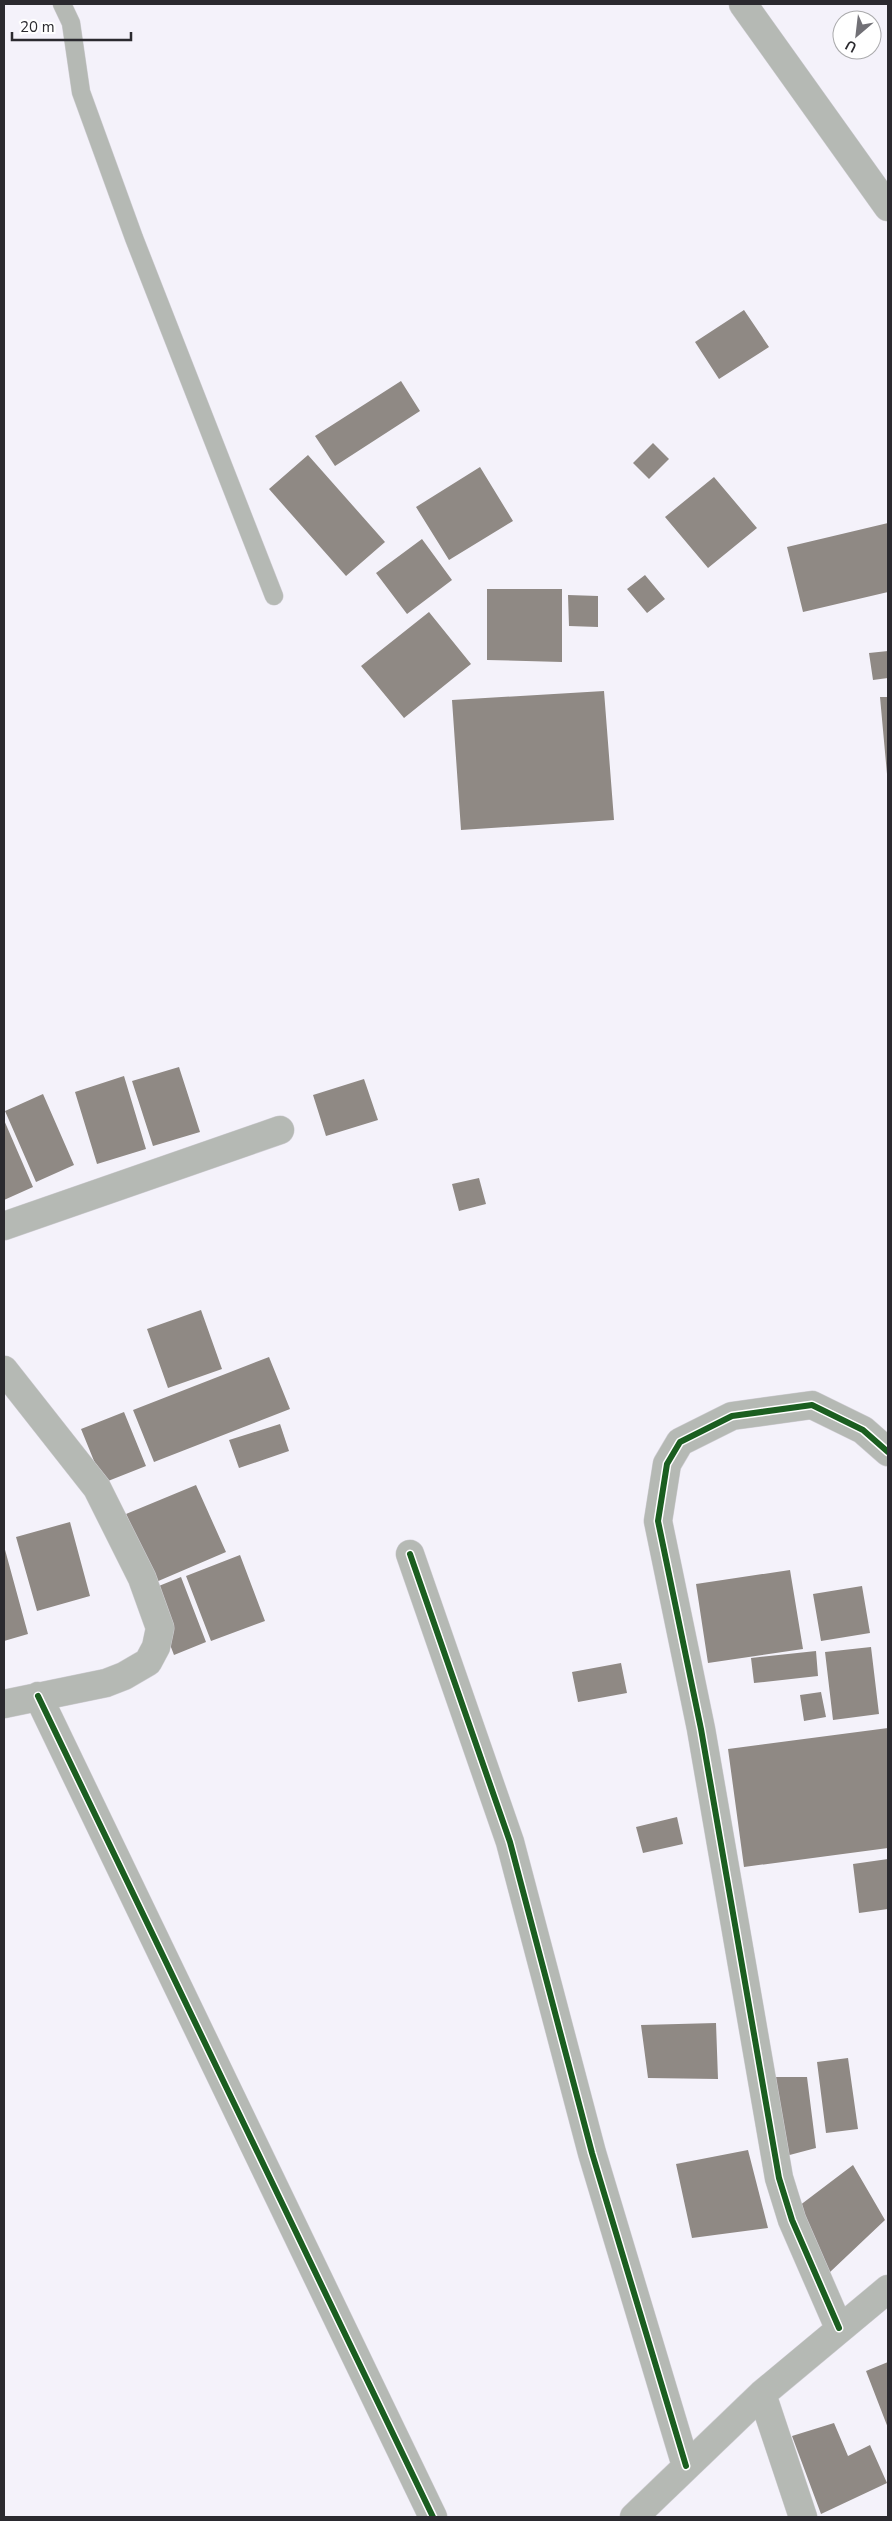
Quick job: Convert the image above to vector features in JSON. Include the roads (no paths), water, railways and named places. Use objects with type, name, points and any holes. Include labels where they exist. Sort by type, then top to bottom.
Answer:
[{"type":"street","points":[[743,4],[888,207]]},
{"type":"street","points":[[4,1226],[280,1130]]},
{"type":"street","points":[[4,1370],[97,1488],[142,1578],[160,1628],[156,1647],[148,1662],[124,1676],[106,1683],[4,1704]]},
{"type":"street","points":[[839,2328],[792,2220],[779,2178],[700,1729],[658,1521],[667,1464],[680,1442],[732,1416],[812,1405],[864,1430],[888,1452]]},
{"type":"street","points":[[410,1554],[510,1842],[592,2154],[686,2466]]},
{"type":"street","points":[[38,1696],[433,2517]]},
{"type":"street","points":[[634,2517],[762,2394],[888,2289]]},
{"type":"street","points":[[762,2394],[803,2517]]},
{"type":"lane","points":[[62,4],[71,23],[81,92],[134,238],[274,596]]}]
